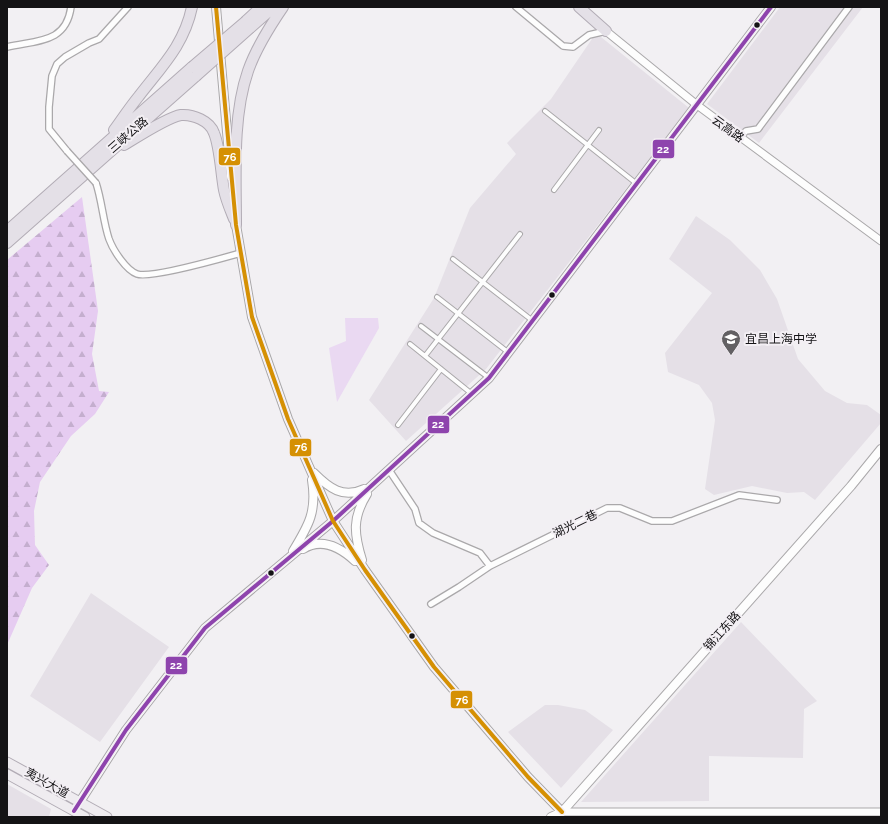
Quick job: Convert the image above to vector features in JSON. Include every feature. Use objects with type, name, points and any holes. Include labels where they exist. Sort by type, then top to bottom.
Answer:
[{"type":"highway","points":[[105,150],[139,96],[166,64],[177,48],[186,29],[192,7]]},
{"type":"highway","points":[[248,24],[261,7]]},
{"type":"highway","points":[[248,24],[274,7]]},
{"type":"highway","points":[[236,225],[237,143],[244,83],[260,45],[283,7]]},
{"type":"highway","points":[[579,7],[606,31]]},
{"type":"highway","name":"三峡公路","points":[[7,231],[105,150],[248,24]]},
{"type":"highway","points":[[105,150],[181,115],[192,116],[203,120],[214,132],[224,192],[236,225]]},
{"type":"highway","name":"三峡公路","points":[[7,243],[105,150]]},
{"type":"main road","points":[[216,7],[236,225],[252,316],[288,419],[333,521],[365,570],[434,667],[562,815]]},
{"type":"main road","points":[[74,811],[126,730],[205,628],[333,521],[489,378],[771,7]]},
{"type":"main road","name":"锦江东路","points":[[562,815],[851,486],[881,449]]},
{"type":"main road","points":[[310,469],[325,484],[340,492],[356,493],[372,485]]},
{"type":"main road","points":[[289,558],[305,531],[313,513],[314,494],[310,469]]},
{"type":"main road","points":[[365,570],[357,543],[355,525],[359,507],[372,485]]},
{"type":"main road","points":[[289,558],[308,546],[327,544],[344,551],[365,570]]},
{"type":"main road","name":"夷兴大道","points":[[7,762],[107,817]]},
{"type":"main road","name":"夷兴大道","points":[[7,774],[85,817]]},
{"type":"main road","points":[[551,817],[562,815]]},
{"type":"street","points":[[7,47],[46,40],[52,37],[62,30],[71,7]]},
{"type":"street","points":[[128,7],[99,39],[65,57],[57,64],[52,76],[48,107],[49,129],[96,183],[100,194],[109,239],[119,259],[136,274],[146,275],[166,272],[241,253]]},
{"type":"street","points":[[516,7],[563,46],[573,47],[589,35],[606,31]]},
{"type":"street","name":"云高路","points":[[584,7],[597,18],[606,31],[697,105],[881,242]]},
{"type":"street","points":[[740,137],[746,131],[758,129],[849,7]]},
{"type":"street","points":[[545,111],[637,184]]},
{"type":"street","points":[[554,190],[599,130]]},
{"type":"street","points":[[425,356],[520,234]]},
{"type":"street","points":[[453,259],[532,321]]},
{"type":"street","points":[[437,297],[509,352]]},
{"type":"street","points":[[421,326],[489,378]]},
{"type":"street","points":[[410,344],[472,394]]},
{"type":"street","points":[[398,425],[441,368]]},
{"type":"street","points":[[389,470],[415,509],[419,523],[433,533],[480,554],[490,566]]},
{"type":"street","name":"湖光二巷","points":[[431,604],[490,566],[607,508],[620,508],[652,521],[672,521],[739,495],[777,500]]},
{"type":"street","points":[[562,815],[881,812]]},
{"type":"shaded area","points":[[780,7],[863,7],[759,143],[707,104]]},
{"type":"shaded area","points":[[596,33],[689,108],[486,369],[406,441],[369,400],[434,298],[470,208],[516,154],[507,143],[551,99]]},
{"type":"shaded area","name":"宜昌上海中学","points":[[696,216],[730,240],[760,270],[777,299],[798,359],[825,391],[847,403],[867,405],[881,415],[881,423],[815,500],[804,492],[787,493],[752,486],[714,495],[705,489],[715,420],[712,403],[699,385],[668,372],[665,353],[712,293],[669,259]]},
{"type":"shaded area","points":[[345,318],[378,318],[379,328],[337,402],[329,348],[346,341]]},
{"type":"shaded area","points":[[91,593],[169,647],[100,742],[30,696]]},
{"type":"shaded area","points":[[741,622],[817,701],[804,709],[803,758],[709,756],[709,801],[581,802]]},
{"type":"shaded area","points":[[545,705],[558,705],[585,710],[613,730],[561,788],[508,732]]},
{"type":"shaded area","points":[[7,784],[51,809],[49,817],[7,817]]},
{"type":"green space","points":[[82,197],[98,311],[92,354],[99,391],[109,392],[95,414],[71,436],[40,482],[34,511],[35,545],[49,565],[32,588],[7,645],[7,260]]},
{"type":"transit line","name":"76","points":[[216,7],[236,225],[252,317],[288,419],[333,521],[365,570],[434,667],[528,777],[562,812]]},
{"type":"transit line","name":"22","points":[[74,811],[126,730],[205,628],[333,521],[489,378],[771,7]]},
{"type":"place","name":"宜昌上海中学","points":[[731,356]]}]
